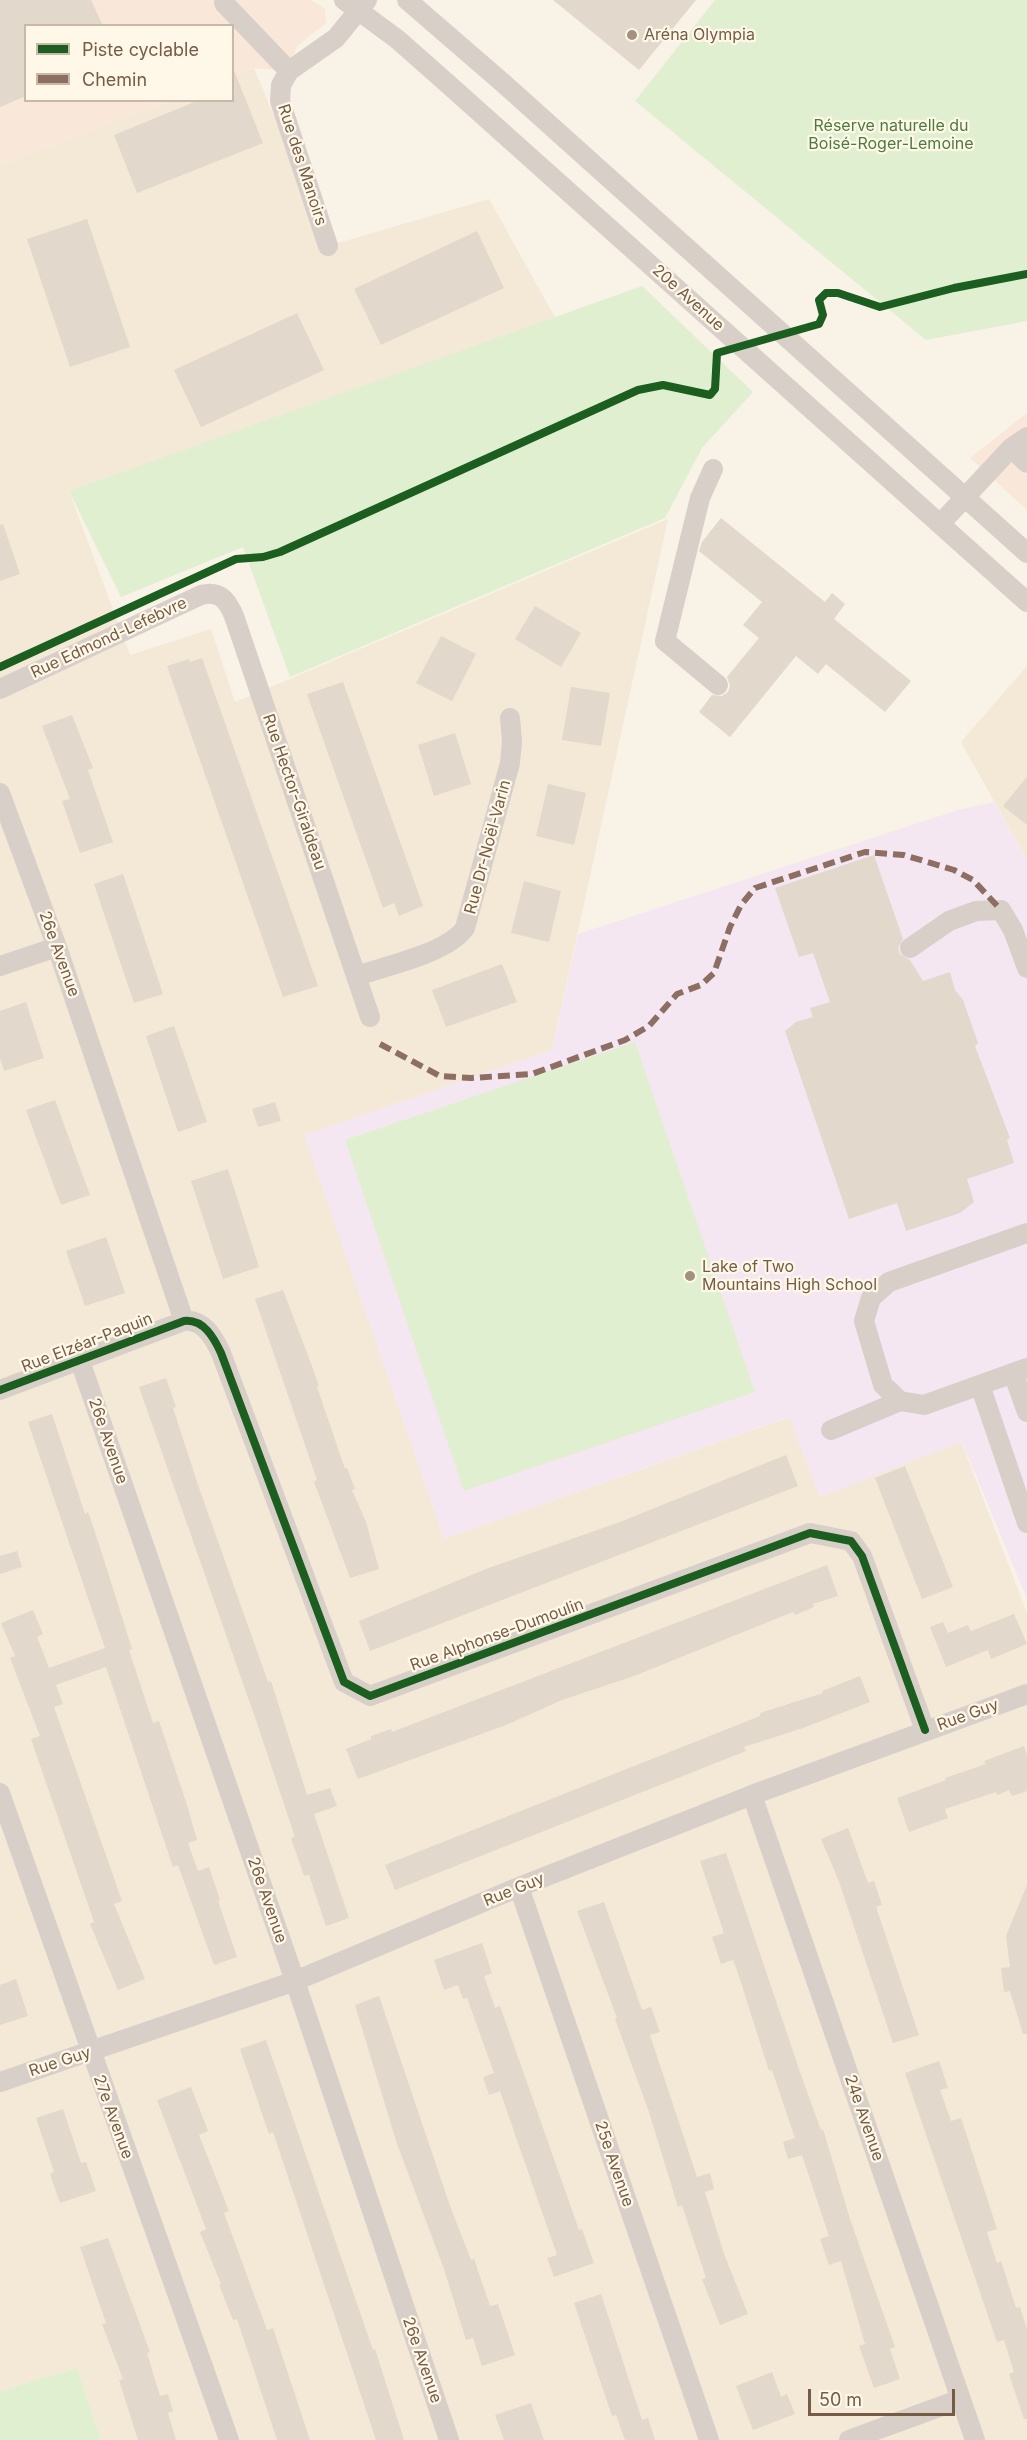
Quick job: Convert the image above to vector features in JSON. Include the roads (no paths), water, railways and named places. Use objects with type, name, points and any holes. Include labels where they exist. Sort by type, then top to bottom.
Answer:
[{"type":"street","points":[[406,0],[502,83],[1027,553]]},
{"type":"street","points":[[224,3],[289,71],[328,46],[357,4]]},
{"type":"street","name":"20e Avenue","points":[[357,4],[1027,602]]},
{"type":"street","name":"Rue des Manoirs","points":[[289,71],[281,85],[280,101],[328,246]]},
{"type":"street","points":[[940,524],[1019,443],[1027,463]]},
{"type":"street","points":[[713,469],[700,498],[665,641],[718,685]]},
{"type":"street","name":"Rue Edmond-Lefebvre","points":[[0,689],[195,598],[210,593],[218,594]]},
{"type":"street","name":"Rue Hector-Giraldeau","points":[[218,594],[227,602],[234,616],[370,1017]]},
{"type":"street","name":"Rue Dr-Noël-Varin","points":[[357,976],[440,947],[460,936],[465,927],[510,764],[512,741],[510,718]]},
{"type":"street","name":"26e Avenue","points":[[0,792],[57,947],[184,1321]]},
{"type":"street","points":[[909,948],[949,921],[976,911],[1001,910],[1019,943],[1027,968]]},
{"type":"street","points":[[0,966],[57,947]]},
{"type":"street","points":[[900,1401],[883,1385],[864,1321],[871,1298],[889,1282],[1027,1233]]},
{"type":"street","name":"Rue Elzéar-Paquin","points":[[0,1390],[184,1321]]},
{"type":"street","name":"Rue Alphonse-Dumoulin","points":[[184,1321],[194,1322],[207,1329],[221,1353],[344,1682],[370,1696],[810,1533],[851,1541],[862,1556],[925,1730]]},
{"type":"street","name":"26e Avenue","points":[[80,1361],[295,1981],[449,2440]]},
{"type":"street","points":[[831,1430],[900,1401],[924,1405],[1020,1371],[1027,1412]]},
{"type":"street","points":[[981,1385],[1027,1523]]},
{"type":"street","name":"Rue Guy","points":[[0,2082],[295,1981],[519,1887],[752,1795],[1027,1694]]},
{"type":"street","name":"27e Avenue","points":[[0,1793],[90,2053],[229,2440]]},
{"type":"street","name":"24e Avenue","points":[[752,1795],[975,2440]]},
{"type":"street","name":"25e Avenue","points":[[519,1887],[709,2440]]},
{"type":"street","points":[[849,2440],[961,2399]]},
{"type":"place","name":"Aréna Olympia","points":[[632,35]]},
{"type":"place","name":"Lake of Two Mountains High School","points":[[690,1276]]},
{"type":"park label","name":"Réserve naturelle du Boisé-Roger-Lemoine","points":[[891,135]]}]
